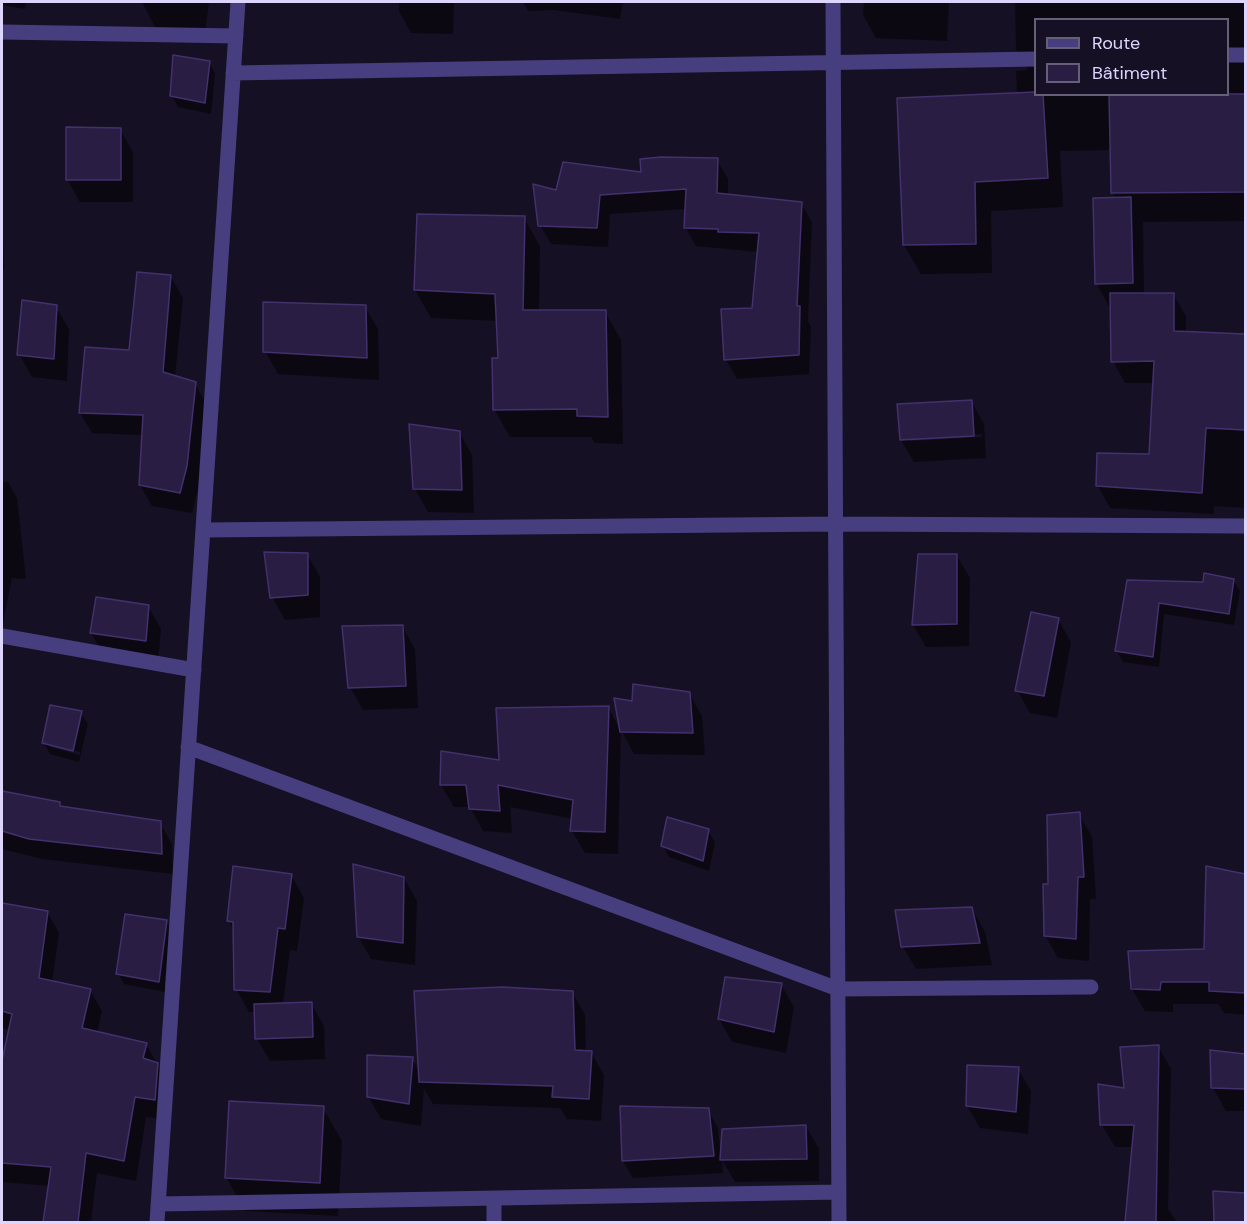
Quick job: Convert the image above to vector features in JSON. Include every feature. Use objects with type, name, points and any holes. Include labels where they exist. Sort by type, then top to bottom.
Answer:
[{"type":"street","points":[[157,1222],[238,2]]},
{"type":"street","points":[[833,2],[839,1222]]},
{"type":"street","points":[[2,32],[236,36]]},
{"type":"street","points":[[1229,55],[1245,55]]},
{"type":"street","points":[[233,73],[1034,59]]},
{"type":"street","points":[[203,530],[836,524],[1245,526]]},
{"type":"street","points":[[2,636],[194,670]]},
{"type":"street","points":[[188,747],[838,989],[1091,987]]},
{"type":"street","points":[[159,1204],[839,1192]]},
{"type":"street","points":[[494,1199],[494,1222]]},
{"type":"building","points":[[173,55],[210,61],[205,103],[170,96]]},
{"type":"building","points":[[1034,92],[1034,96],[1043,96],[1048,178],[975,182],[976,244],[903,245],[897,98]]},
{"type":"building","points":[[1245,94],[1245,192],[1111,193],[1109,96]]},
{"type":"building","points":[[66,127],[121,128],[121,180],[66,180]]},
{"type":"building","points":[[718,158],[717,193],[802,202],[797,306],[800,306],[799,355],[724,360],[721,309],[752,308],[759,233],[684,228],[686,189],[600,195],[597,228],[538,226],[533,184],[556,190],[563,162],[641,172],[640,159]]},
{"type":"building","points":[[1131,197],[1133,283],[1095,284],[1093,198]]},
{"type":"building","points":[[417,214],[525,216],[523,310],[606,310],[608,417],[577,416],[577,409],[493,410],[492,358],[498,358],[495,294],[414,290]]},
{"type":"building","points":[[137,272],[171,275],[163,372],[196,382],[187,466],[180,493],[139,485],[143,415],[79,413],[85,347],[129,350]]},
{"type":"building","points":[[1110,293],[1174,293],[1174,331],[1245,334],[1245,430],[1206,428],[1202,493],[1096,486],[1097,453],[1149,454],[1154,361],[1111,362]]},
{"type":"building","points":[[22,300],[57,305],[54,359],[17,355]]},
{"type":"building","points":[[263,302],[366,305],[367,358],[263,352]]},
{"type":"building","points":[[972,400],[974,436],[900,440],[897,404]]},
{"type":"building","points":[[409,424],[460,431],[462,490],[413,489]]},
{"type":"building","points":[[264,552],[308,553],[308,595],[270,598]]},
{"type":"building","points":[[918,554],[957,554],[957,624],[912,625]]},
{"type":"building","points":[[1204,573],[1234,579],[1229,614],[1159,603],[1153,657],[1115,651],[1127,580],[1203,582]]},
{"type":"building","points":[[96,597],[149,605],[146,641],[90,633]]},
{"type":"building","points":[[1031,612],[1059,618],[1044,696],[1015,691]]},
{"type":"building","points":[[403,625],[406,686],[348,688],[342,626]]},
{"type":"building","points":[[633,684],[690,692],[693,733],[620,732],[614,698],[632,701]]},
{"type":"building","points":[[50,705],[82,711],[73,751],[42,743]]},
{"type":"building","points":[[609,706],[605,832],[570,831],[573,800],[498,785],[500,811],[469,809],[466,785],[440,785],[441,751],[499,760],[496,708]]},
{"type":"building","points":[[2,791],[60,802],[60,806],[161,821],[162,854],[29,839],[2,831]]},
{"type":"building","points":[[1080,812],[1084,877],[1078,877],[1076,939],[1044,936],[1043,884],[1048,884],[1047,815]]},
{"type":"building","points":[[667,817],[709,829],[703,861],[661,846]]},
{"type":"building","points":[[353,864],[404,877],[403,943],[357,937]]},
{"type":"building","points":[[233,866],[292,874],[285,929],[278,928],[270,992],[234,990],[233,922],[227,921]]},
{"type":"building","points":[[1206,866],[1245,874],[1245,993],[1209,991],[1209,982],[1161,982],[1160,990],[1131,989],[1128,951],[1204,949]]},
{"type":"building","points":[[2,903],[48,911],[39,978],[91,989],[82,1028],[147,1043],[143,1058],[158,1063],[155,1100],[135,1097],[124,1161],[86,1153],[78,1222],[43,1222],[51,1167],[2,1163],[2,1061],[12,1014],[2,1011]]},
{"type":"building","points":[[972,907],[980,943],[901,947],[895,910]]},
{"type":"building","points":[[125,914],[167,920],[159,982],[116,974]]},
{"type":"building","points":[[725,977],[782,983],[774,1032],[718,1019]]},
{"type":"building","points":[[502,987],[573,991],[575,1050],[592,1051],[589,1099],[552,1097],[553,1086],[419,1082],[414,991]]},
{"type":"building","points":[[312,1002],[313,1037],[255,1039],[254,1004]]},
{"type":"building","points":[[1159,1045],[1156,1222],[1125,1222],[1134,1125],[1100,1125],[1098,1084],[1124,1088],[1120,1047]]},
{"type":"building","points":[[1210,1050],[1245,1054],[1245,1089],[1211,1088]]},
{"type":"building","points":[[367,1055],[413,1057],[409,1104],[367,1097]]},
{"type":"building","points":[[967,1065],[1019,1067],[1016,1112],[966,1106]]},
{"type":"building","points":[[229,1101],[324,1106],[320,1183],[225,1178]]},
{"type":"building","points":[[620,1106],[709,1108],[714,1156],[622,1161]]},
{"type":"building","points":[[806,1125],[807,1159],[720,1160],[722,1129]]},
{"type":"building","points":[[1213,1191],[1245,1193],[1245,1222],[1214,1222]]}]
